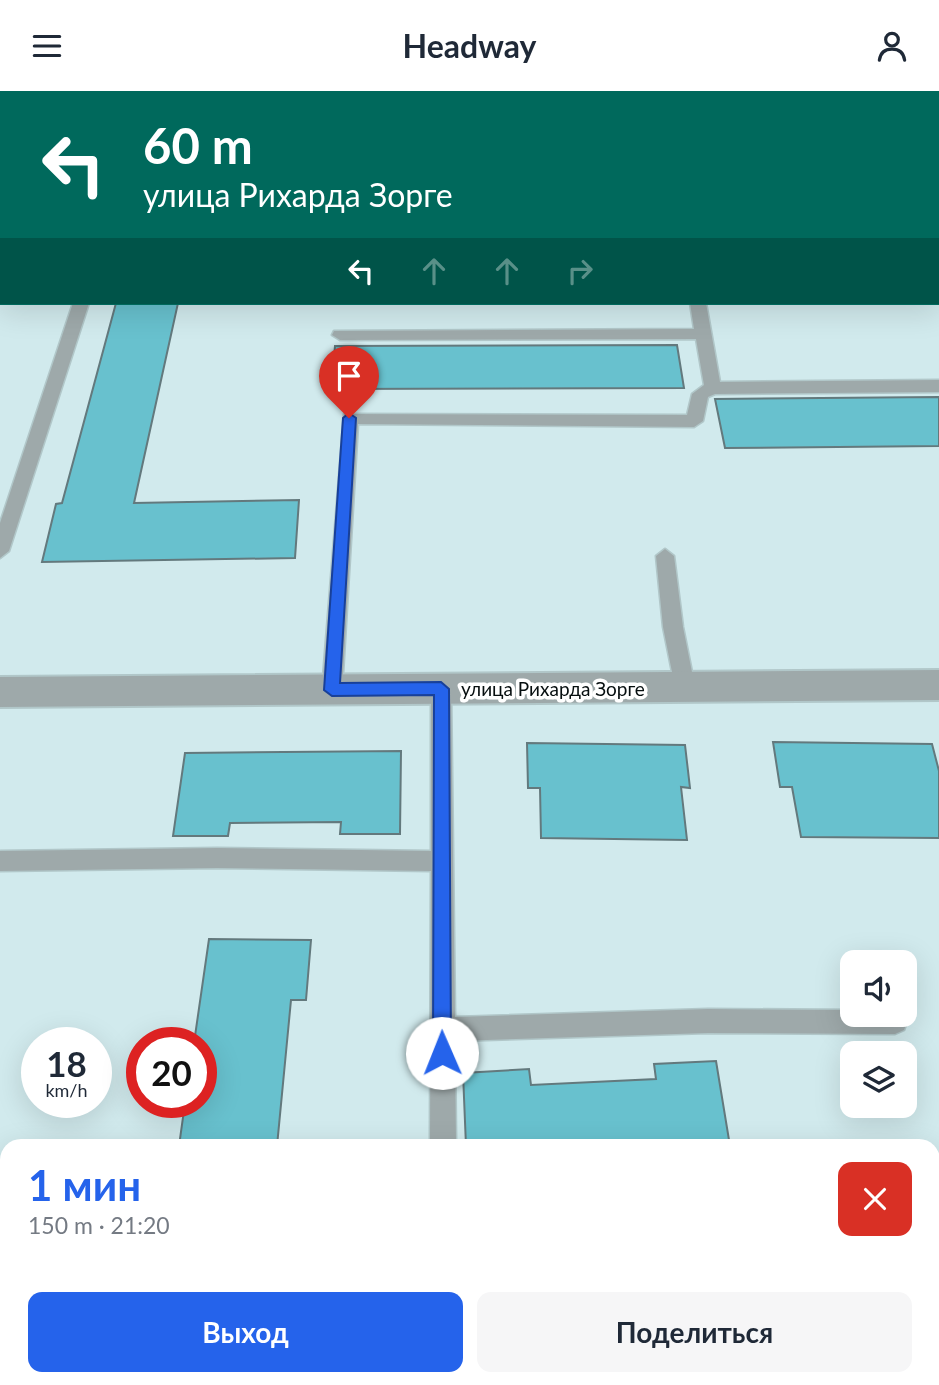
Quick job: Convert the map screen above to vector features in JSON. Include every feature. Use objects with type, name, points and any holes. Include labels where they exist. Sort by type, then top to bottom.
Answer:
[{"type":"street","name":"улица Рихарда Зорге","points":[[0,692],[939,685]]},
{"type":"lane","points":[[0,551],[80,305]]},
{"type":"lane","points":[[698,305],[713,387]]},
{"type":"lane","points":[[340,335],[704,334]]},
{"type":"lane","points":[[332,690],[349,418],[694,421],[700,394],[713,387],[939,386]]},
{"type":"lane","points":[[665,556],[673,627],[685,687]]},
{"type":"lane","points":[[441,689],[443,1139]]},
{"type":"lane","points":[[0,861],[217,858],[440,862]]},
{"type":"lane","points":[[442,1029],[708,1021],[840,1021]]},
{"type":"building","points":[[115,305],[178,305],[134,503],[299,500],[295,558],[42,562],[56,504],[62,503]]},
{"type":"building","points":[[677,345],[684,388],[331,389],[335,346]]},
{"type":"building","points":[[939,397],[939,446],[725,448],[715,399]]},
{"type":"building","points":[[773,742],[932,744],[939,771],[939,838],[801,837],[792,787],[780,787]]},
{"type":"building","points":[[527,743],[685,745],[690,788],[681,787],[687,840],[541,838],[540,788],[528,788]]},
{"type":"building","points":[[401,751],[400,834],[340,834],[341,822],[230,823],[228,836],[173,836],[185,753]]},
{"type":"building","points":[[209,939],[311,940],[306,1000],[291,1000],[278,1139],[180,1139],[183,1118],[217,1118],[217,1027],[196,1027]]},
{"type":"building","points":[[716,1061],[729,1139],[466,1139],[463,1073],[529,1069],[531,1085],[656,1079],[654,1064]]},
{"type":"route","points":[[349,418],[332,690],[441,689],[442,1053]]}]
